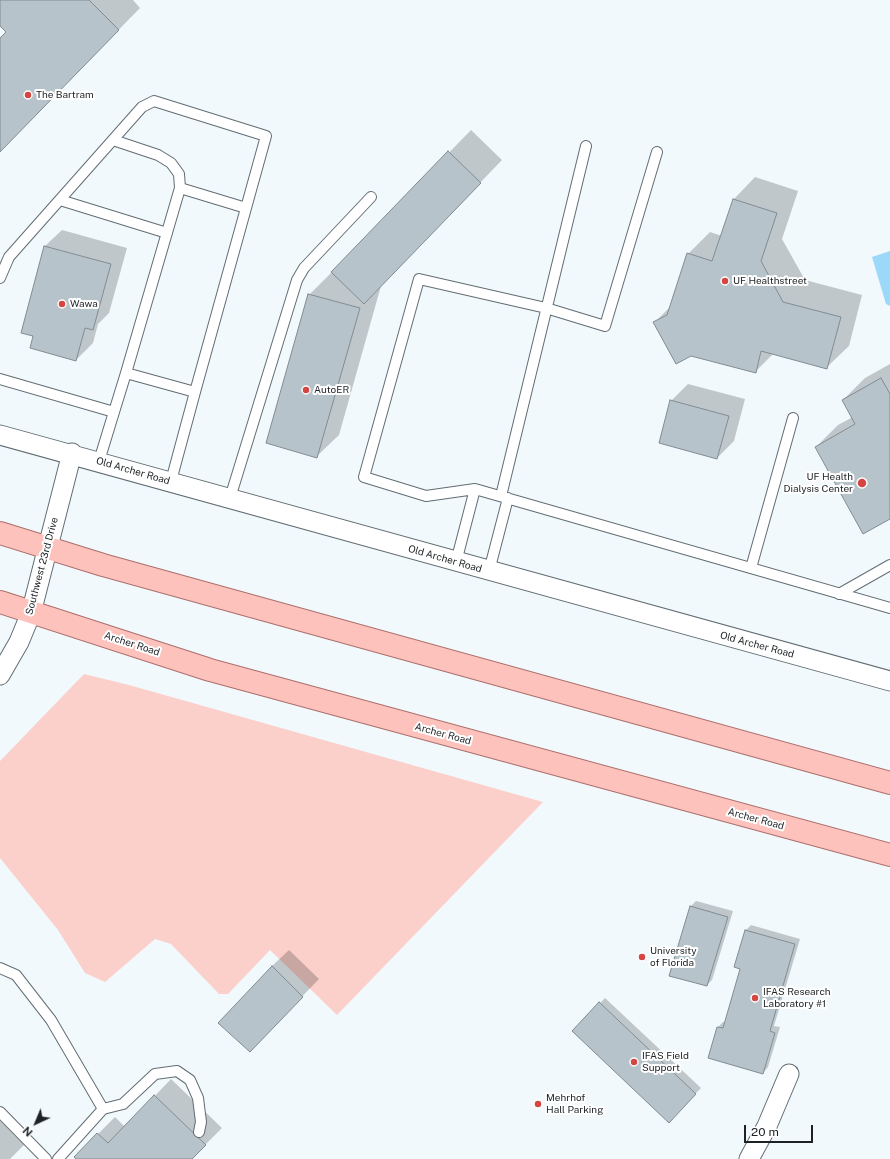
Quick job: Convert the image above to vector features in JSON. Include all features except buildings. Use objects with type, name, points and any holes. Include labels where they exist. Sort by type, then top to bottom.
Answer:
[{"type":"main road","points":[[0,533],[47,548],[890,783]]},
{"type":"main road","name":"Archer Road","points":[[0,602],[210,670],[890,855]]},
{"type":"street","name":"Old Archer Road","points":[[0,435],[72,453],[456,562],[890,681]]},
{"type":"street","name":"Southwest 23rd Drive","points":[[0,675],[19,642],[31,612],[72,453]]},
{"type":"street","points":[[749,1159],[766,1126],[789,1074]]},
{"type":"lane","points":[[0,278],[9,258],[142,107],[154,101],[266,136],[171,481]]},
{"type":"lane","points":[[99,461],[180,188],[178,174],[171,163],[158,155],[113,140]]},
{"type":"lane","points":[[489,571],[546,308],[586,146]]},
{"type":"lane","points":[[657,152],[605,326],[546,308],[418,279],[364,477],[426,496],[475,489],[890,608]]},
{"type":"lane","points":[[180,188],[246,208]]},
{"type":"lane","points":[[230,498],[297,280],[304,268],[371,197]]},
{"type":"lane","points":[[60,200],[167,233]]},
{"type":"lane","points":[[126,373],[195,392]]},
{"type":"lane","points":[[0,380],[114,412]]},
{"type":"lane","points":[[751,568],[793,418]]},
{"type":"lane","points":[[456,562],[475,489]]},
{"type":"lane","points":[[839,594],[890,566]]},
{"type":"lane","points":[[0,968],[16,975],[51,1020],[103,1109]]},
{"type":"lane","points":[[58,1159],[103,1109],[123,1104],[155,1074],[177,1071],[190,1080],[198,1098],[201,1122],[198,1132]]},
{"type":"lane","points":[[0,1112],[46,1159]]},
{"type":"shaded area","points":[[84,674],[129,685],[543,802],[337,1015],[270,950],[228,994],[219,994],[171,944],[155,939],[105,982],[85,973],[58,930],[0,858],[0,761]]},
{"type":"water","points":[[890,251],[890,306],[886,304],[872,257]]},
{"type":"place","name":"The Bartram","points":[[28,95]]},
{"type":"place","name":"UF Healthstreet","points":[[725,281]]},
{"type":"place","name":"Wawa","points":[[62,304]]},
{"type":"place","name":"AutoER","points":[[306,390]]},
{"type":"place","name":"UF Health Dialysis Center","points":[[862,483]]},
{"type":"place","name":"University of Florida","points":[[642,957]]},
{"type":"place","name":"IFAS Research Laboratory #1","points":[[755,998]]},
{"type":"place","name":"IFAS Field Support","points":[[634,1062]]},
{"type":"place","name":"Mehrhof Hall Parking","points":[[538,1104]]}]
